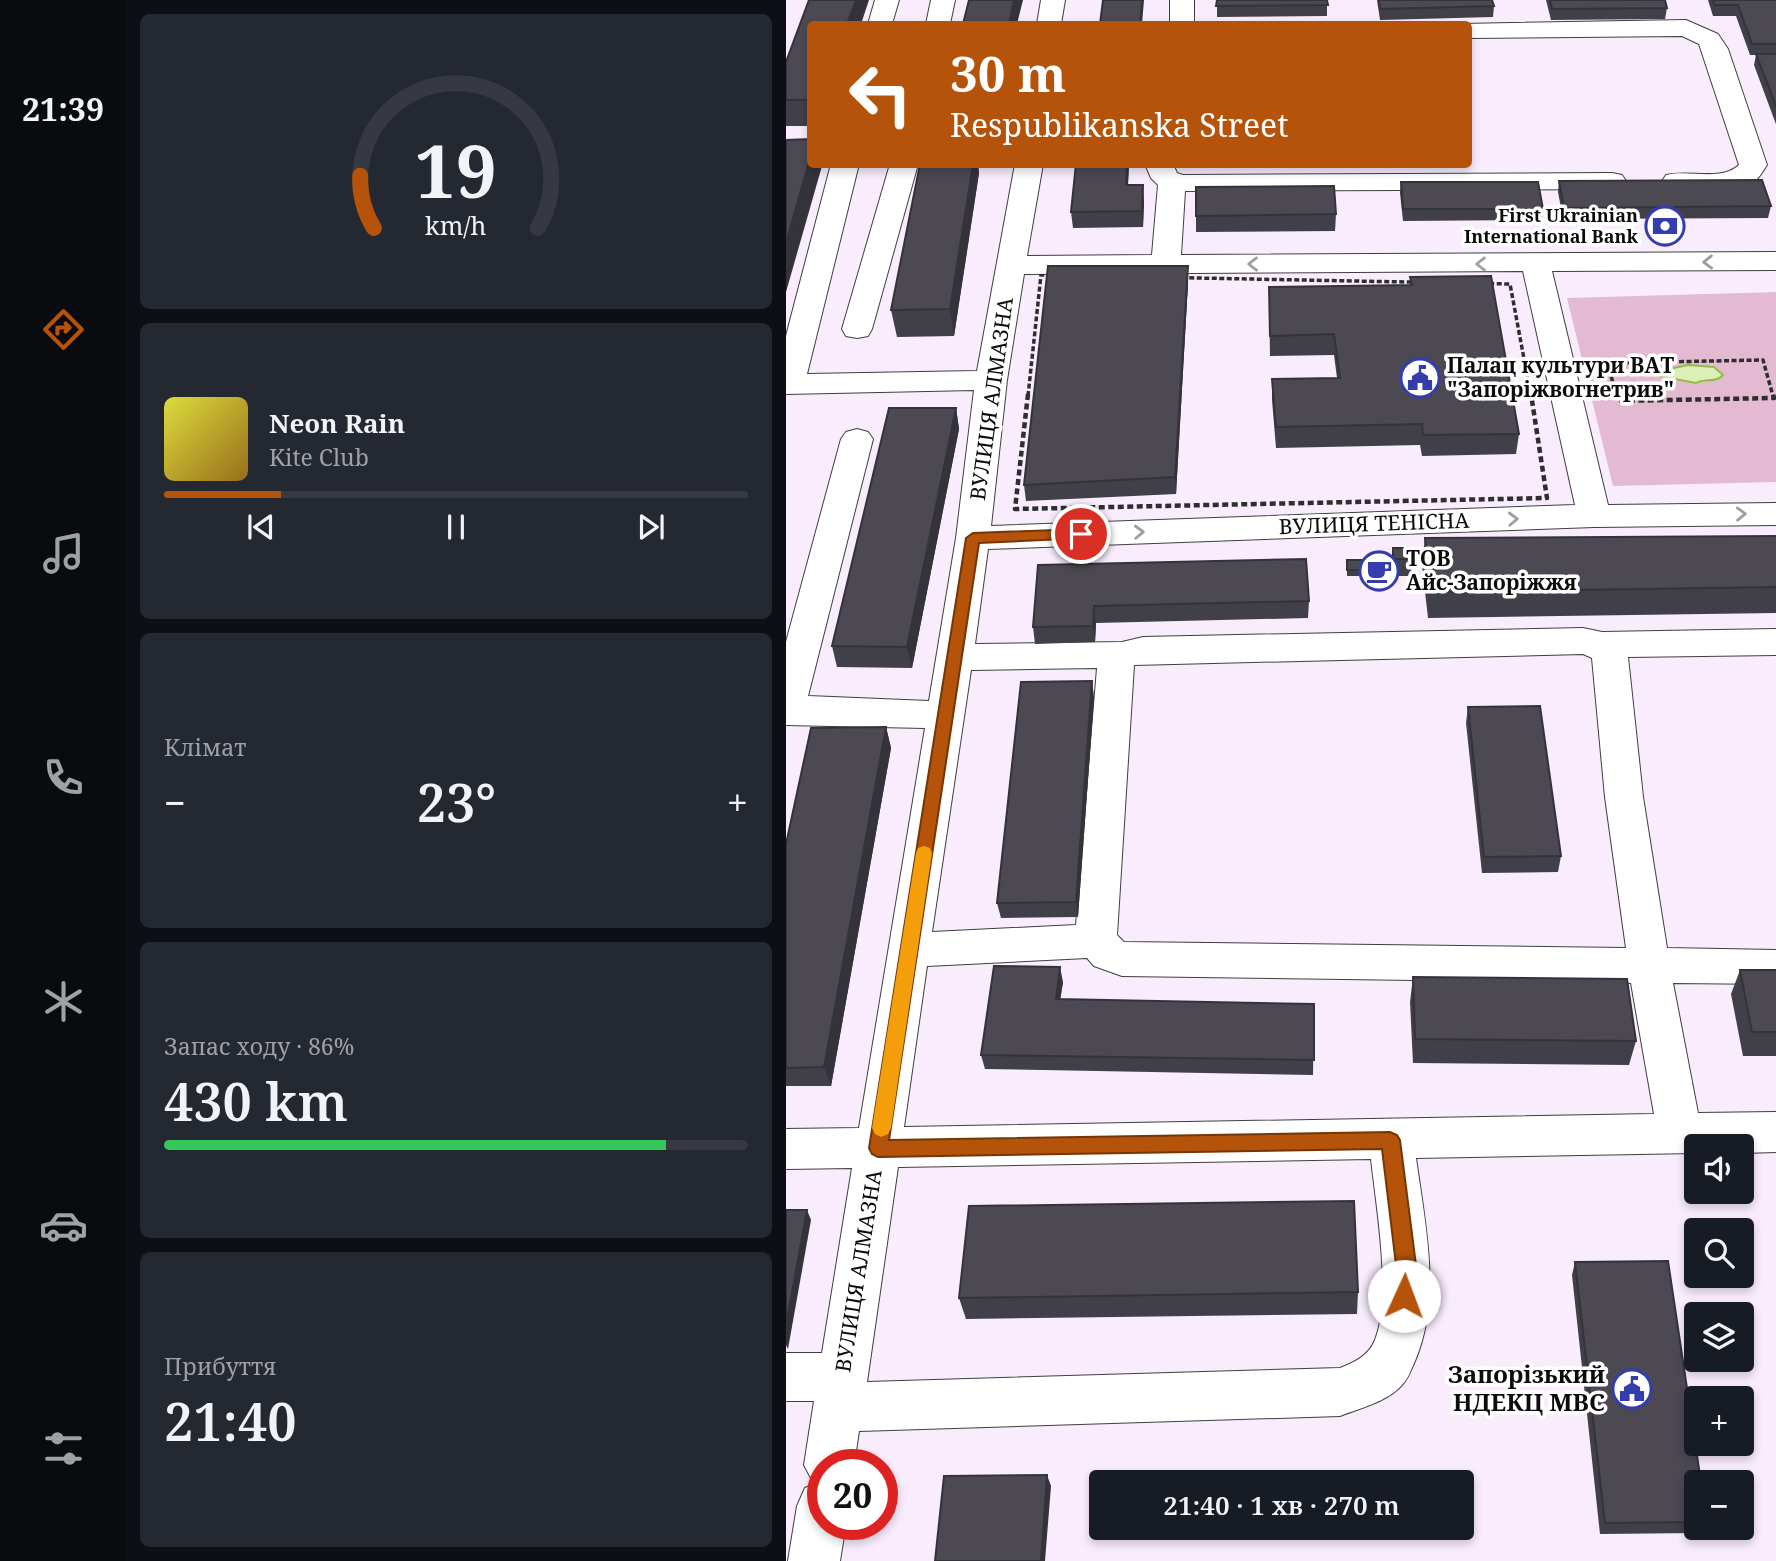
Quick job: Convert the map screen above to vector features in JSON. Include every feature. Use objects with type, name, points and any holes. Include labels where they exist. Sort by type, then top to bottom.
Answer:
[{"type":"street","points":[[881,21],[887,0]]},
{"type":"street","points":[[939,21],[943,0]]},
{"type":"street","points":[[1050,21],[1053,0]]},
{"type":"street","points":[[1182,0],[1182,21]]},
{"type":"street","points":[[1166,264],[1166,173],[1650,181],[1741,179],[1750,173],[1753,165],[1715,49],[1709,39],[1687,28],[1472,30]]},
{"type":"street","points":[[844,168],[787,384],[991,380]]},
{"type":"street","points":[[857,329],[903,168]]},
{"type":"street","name":"ВУЛИЦЯ АЛМАЗНА","points":[[832,1449],[973,538],[991,380],[1028,168]]},
{"type":"street","points":[[1013,265],[1776,261]]},
{"type":"street","points":[[1536,264],[1594,516]]},
{"type":"street","points":[[857,439],[786,710],[945,715]]},
{"type":"street","name":"ВУЛИЦЯ ТЕНІСНА","points":[[973,538],[1594,516],[1776,514]]},
{"type":"street","points":[[955,657],[1122,655],[1143,650],[1583,641],[1602,645],[1776,642]]},
{"type":"street","points":[[1602,645],[1610,654],[1624,797],[1649,964],[1679,1132]]},
{"type":"street","points":[[1096,941],[1116,665],[1122,655]]},
{"type":"street","points":[[909,950],[1096,941],[1109,954],[1122,959],[1776,967]]},
{"type":"street","points":[[786,1149],[1776,1132]]},
{"type":"street","points":[[786,1377],[841,1392],[1340,1392],[1373,1379],[1390,1363],[1399,1340],[1407,1273],[1390,1140]]},
{"type":"street","points":[[814,1561],[817,1540]]},
{"type":"path","points":[[1510,284],[1042,275],[1015,509],[1547,498],[1544,467]]},
{"type":"path","points":[[1763,360],[1770,381],[1774,398],[1617,401],[1608,363],[1763,360]]},
{"type":"path","points":[[1770,381],[1776,381]]},
{"type":"shaded area","points":[[1776,292],[1776,482],[1613,486],[1567,298]]},
{"type":"shaded area","points":[[1688,365],[1714,367],[1723,375],[1717,379],[1696,383],[1659,376],[1660,371]]},
{"type":"building","points":[[809,0],[856,0],[848,21],[807,21],[807,100],[786,100],[786,62]]},
{"type":"building","points":[[969,0],[1014,0],[1010,21],[964,21]]},
{"type":"building","points":[[1103,0],[1142,0],[1140,21],[1100,21]]},
{"type":"building","points":[[1217,0],[1327,0],[1328,5],[1216,6]]},
{"type":"building","points":[[1379,0],[1492,0],[1494,6],[1380,9]]},
{"type":"building","points":[[1550,0],[1665,0],[1667,8],[1552,9]]},
{"type":"building","points":[[1713,0],[1777,0],[1777,44],[1752,44],[1738,5],[1715,5]]},
{"type":"building","points":[[1756,54],[1777,54],[1777,108]]},
{"type":"building","points":[[807,139],[807,168],[786,243],[786,140]]},
{"type":"building","points":[[919,168],[972,168],[950,309],[891,310]]},
{"type":"building","points":[[1076,168],[1127,168],[1126,185],[1143,185],[1142,211],[1071,212]]},
{"type":"building","points":[[1762,180],[1771,206],[1564,208],[1559,181]]},
{"type":"building","points":[[1401,182],[1538,182],[1543,209],[1403,209]]},
{"type":"building","points":[[1334,186],[1336,214],[1196,216],[1196,187]]},
{"type":"building","points":[[1048,266],[1188,266],[1175,477],[1024,485]]},
{"type":"building","name":"Палац культури ВАТ \"Запоріжвогнетрив\"","points":[[1491,276],[1519,434],[1423,435],[1422,424],[1276,427],[1272,379],[1340,378],[1334,334],[1270,336],[1269,287],[1412,285],[1410,277]]},
{"type":"building","points":[[889,408],[956,408],[907,647],[832,646]]},
{"type":"building","points":[[1777,536],[1777,587],[1430,592],[1425,538]]},
{"type":"building","points":[[1393,548],[1411,548],[1412,559],[1393,559]]},
{"type":"building","points":[[1306,559],[1309,601],[1094,606],[1093,626],[1033,627],[1038,565]]},
{"type":"building","points":[[1347,560],[1366,560],[1367,570],[1347,570]]},
{"type":"building","points":[[1369,560],[1389,560],[1390,569],[1369,570]]},
{"type":"building","points":[[1092,681],[1076,902],[997,903],[1021,682]]},
{"type":"building","points":[[1540,706],[1561,856],[1484,857],[1468,707]]},
{"type":"building","points":[[886,727],[824,1067],[786,1068],[786,844],[811,728]]},
{"type":"building","points":[[994,966],[1060,967],[1056,999],[1314,1004],[1314,1060],[981,1055]]},
{"type":"building","points":[[1740,970],[1777,970],[1777,1032],[1752,1032]]},
{"type":"building","points":[[1413,977],[1627,979],[1636,1041],[1415,1039]]},
{"type":"building","points":[[1354,1201],[1358,1292],[959,1298],[969,1206]]},
{"type":"building","points":[[786,1210],[807,1210],[786,1325]]},
{"type":"building","name":"Запорізький НДЕКЦ МВС","points":[[1668,1261],[1687,1386],[1684,1386],[1684,1456],[1697,1456],[1699,1470],[1684,1470],[1684,1522],[1605,1523],[1575,1262]]},
{"type":"building","points":[[1047,1475],[1041,1561],[935,1561],[944,1476]]},
{"type":"slow traffic","points":[[881,1128],[924,853]]},
{"type":"place","name":"First Ukrainian International Bank","points":[[1665,226]]},
{"type":"place","name":"Палац культури ВАТ \"Запоріжвогнетрив\"","points":[[1420,378]]},
{"type":"place","name":"ТОВ Айс-Запоріжжя","points":[[1379,571]]},
{"type":"place","name":"Запорізький НДЕКЦ МВС","points":[[1632,1389]]},
{"type":"route","points":[[1081,534],[973,538],[878,1148],[1390,1140],[1407,1273],[1404,1296]]}]
